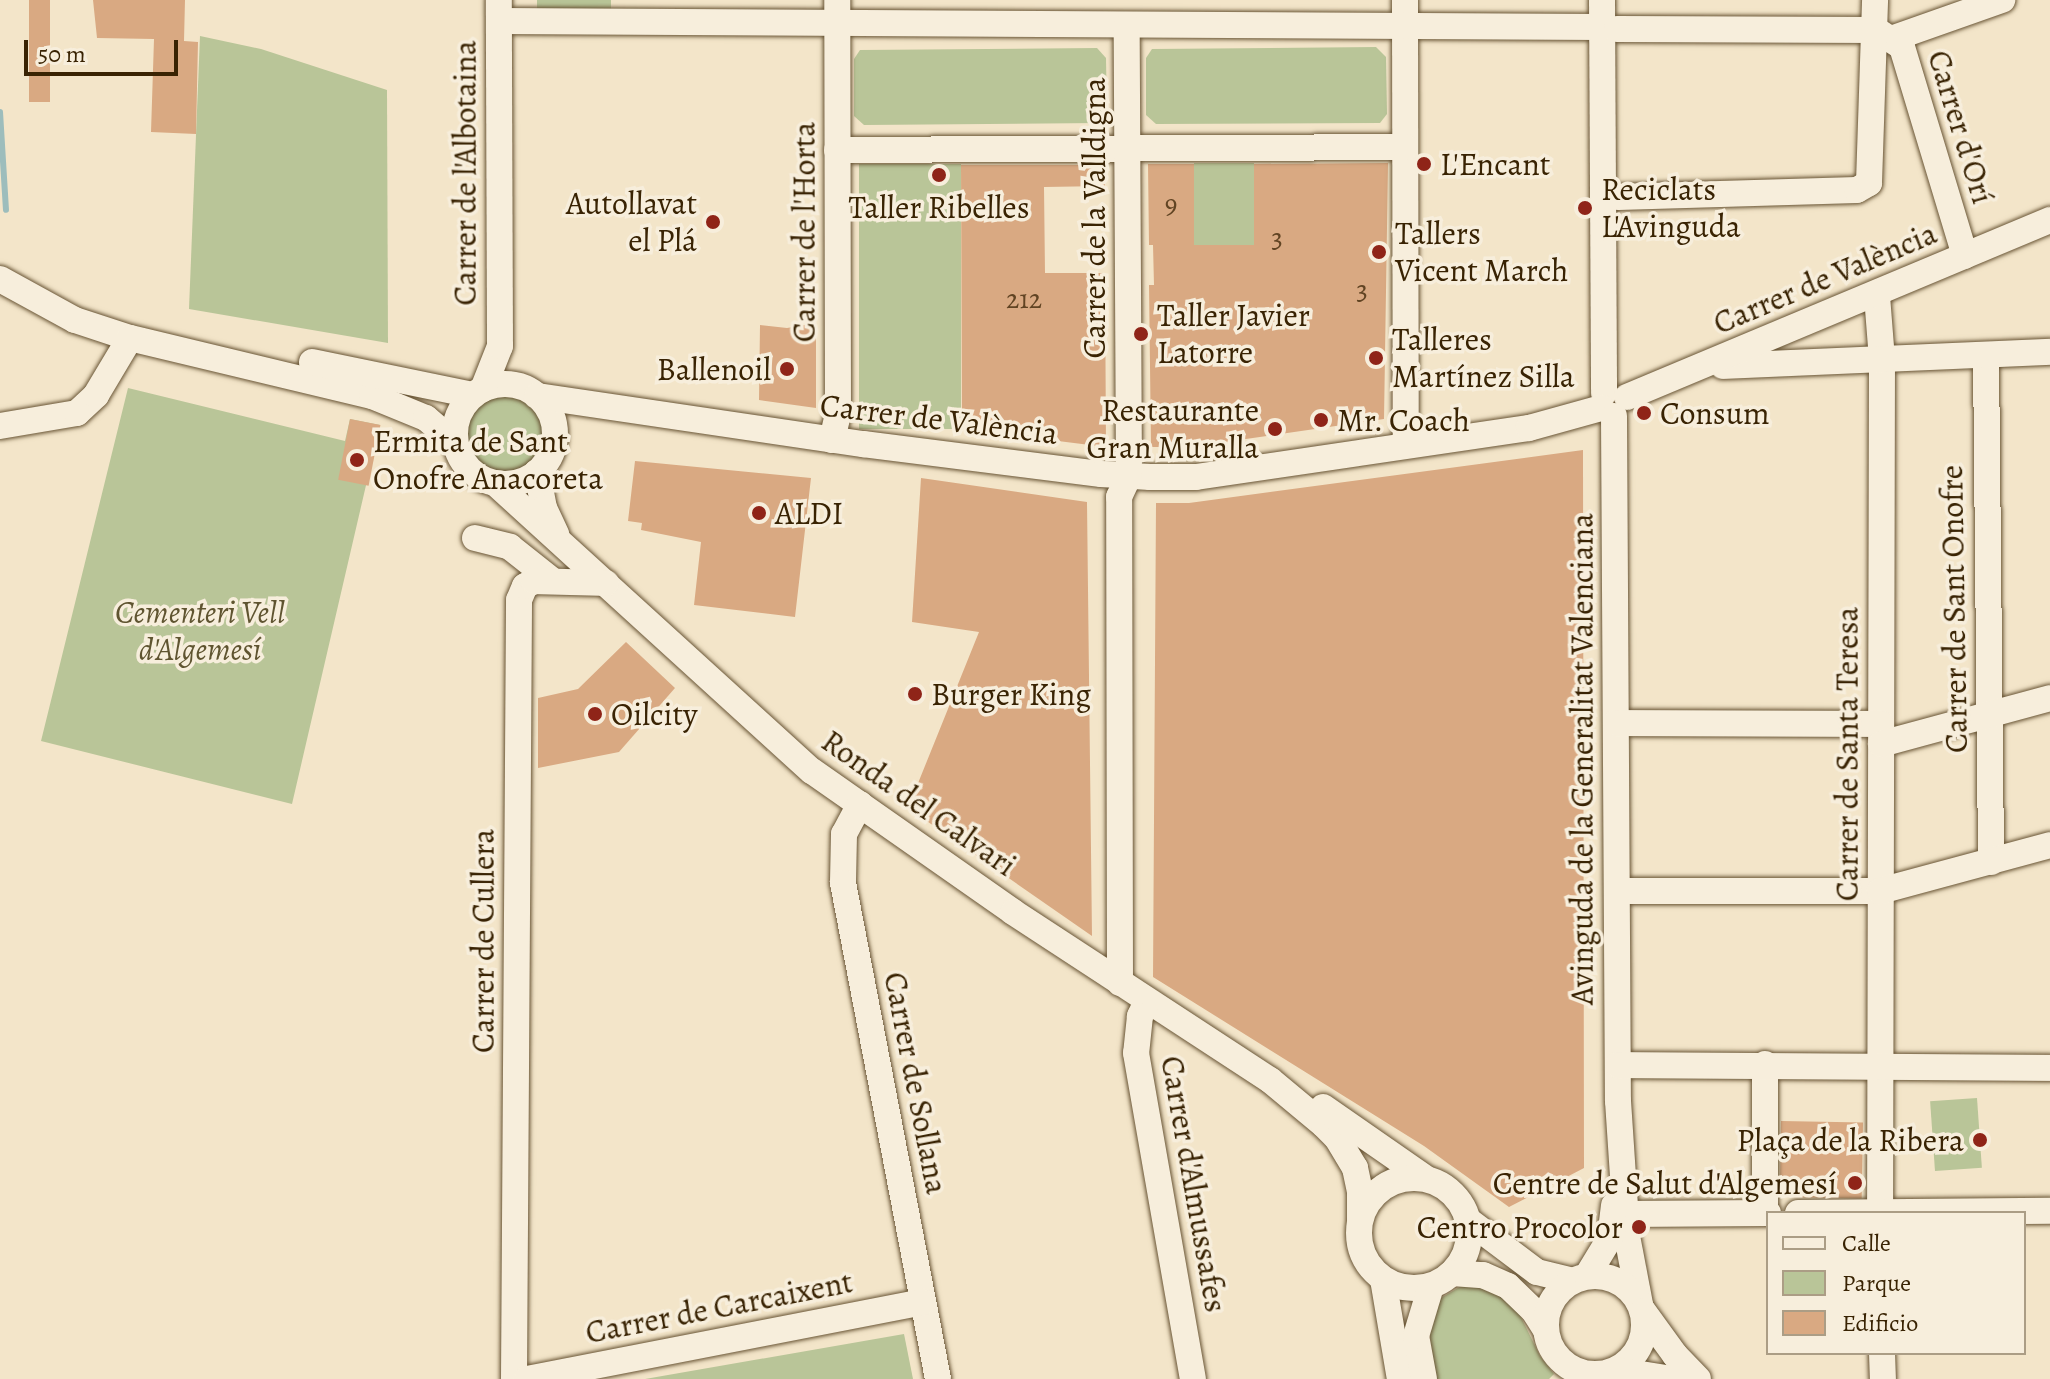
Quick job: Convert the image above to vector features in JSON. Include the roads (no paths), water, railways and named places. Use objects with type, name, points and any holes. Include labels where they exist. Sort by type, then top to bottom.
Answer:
[{"type":"street","points":[[1405,0],[1406,444]]},
{"type":"street","name":"Avinguda de la Generalitat Valenciana","points":[[1602,0],[1610,28],[1618,197],[1613,401]]},
{"type":"street","name":"Avinguda de la Generalitat Valenciana","points":[[1579,1279],[1605,1249],[1613,1226],[1618,1101],[1610,28],[1617,0]]},
{"type":"street","points":[[1618,197],[1857,190],[1869,183],[1883,34],[1875,0]]},
{"type":"street","points":[[499,11],[1088,13],[1127,26],[1610,28],[1883,34],[2002,0]]},
{"type":"street","name":"Carrer de l'Albotaina","points":[[478,392],[500,346],[499,11]]},
{"type":"street","name":"Carrer de l'Horta","points":[[832,440],[838,415],[837,12]]},
{"type":"street","name":"Carrer de la Valldigna","points":[[1120,983],[1119,497],[1129,476],[1127,26]]},
{"type":"street","name":"Carrer d'Orí","points":[[1883,34],[1902,47],[1965,256]]},
{"type":"street","points":[[837,150],[1405,147]]},
{"type":"street","name":"Carrer de València","points":[[528,391],[599,406],[832,440],[1129,476],[1196,477],[1529,428],[1704,367],[2050,220]]},
{"type":"street","points":[[0,279],[75,320],[130,338],[372,396],[426,418],[455,443],[469,469],[495,483],[546,576]]},
{"type":"street","name":"Carrer de Santa Teresa","points":[[1877,296],[1882,360],[1880,1211]]},
{"type":"street","points":[[0,426],[77,413],[96,395],[130,338]]},
{"type":"street","name":"Carrer de l'Albotaina","points":[[500,346],[528,391]]},
{"type":"street","points":[[184,351],[298,359],[478,392]]},
{"type":"street","points":[[1704,367],[2050,352]]},
{"type":"street","name":"Carrer de Sant Onofre","points":[[1986,355],[1991,862]]},
{"type":"street","points":[[455,443],[458,416],[478,392],[497,384],[528,391],[552,416],[555,433],[552,450],[537,472],[524,480],[495,483]]},
{"type":"street","points":[[555,433],[574,414],[599,406]]},
{"type":"street","points":[[537,472],[544,508],[560,541]]},
{"type":"street","points":[[475,538],[517,525]]},
{"type":"street","name":"Ronda del Calvari","points":[[517,525],[560,541],[775,741],[860,804],[1120,983],[1270,1080],[1324,1125],[1347,1152],[1359,1185],[1360,1220]]},
{"type":"street","name":"Carrer de Cullera","points":[[514,1379],[519,600],[530,583],[546,576],[606,583]]},
{"type":"street","points":[[1616,723],[1881,734],[2050,698]]},
{"type":"street","name":"Carrer de Sollana","points":[[860,804],[844,834],[841,851],[843,883],[938,1379]]},
{"type":"street","points":[[1617,891],[1880,891],[2050,845]]},
{"type":"street","name":"Carrer d'Almussafes","points":[[1147,1001],[1140,1016],[1136,1053],[1193,1379]]},
{"type":"street","points":[[1625,1214],[1766,1213],[1765,1064]]},
{"type":"street","points":[[1618,1065],[2050,1068]]},
{"type":"street","name":"Ronda del Calvari","points":[[1270,1080],[1297,1091],[1425,1178]]},
{"type":"street","name":"Avinguda de la Generalitat Valenciana","points":[[1618,1101],[1625,1214],[1641,1307]]},
{"type":"street","points":[[1672,1379],[1569,1374],[1555,1353],[1546,1330],[1508,1286],[1483,1275],[1442,1280],[1415,1289],[1383,1279],[1373,1270],[1360,1247],[1360,1220],[1365,1207],[1384,1186],[1397,1180],[1425,1178],[1453,1193],[1469,1221],[1537,1272],[1618,1281],[1641,1307],[1666,1345],[1698,1379]]},
{"type":"street","points":[[2026,1211],[2050,1211]]},
{"type":"street","points":[[1424,1379],[1416,1336],[1424,1302],[1467,1250],[1469,1221]]},
{"type":"street","points":[[1383,1279],[1397,1375]]},
{"type":"street","points":[[1546,1330],[1546,1318],[1555,1296],[1579,1279]]},
{"type":"street","name":"Carrer de Carcaixent","points":[[527,1379],[923,1302]]},
{"type":"street","points":[[1613,1374],[1639,1348],[1644,1328],[1641,1307]]},
{"type":"street","points":[[1882,1355],[1883,1379]]},
{"type":"waterway","points":[[0,112],[6,210]]},
{"type":"place","name":"L'Encant","points":[[1424,164]]},
{"type":"place","name":"Taller Ribelles","points":[[939,175]]},
{"type":"place","name":"Reciclats L'Avinguda","points":[[1585,208]]},
{"type":"place","name":"Autollavat el Plá","points":[[713,222]]},
{"type":"place","name":"Tallers Vicent March","points":[[1379,252]]},
{"type":"place","name":"Taller Javier Latorre","points":[[1141,334]]},
{"type":"place","name":"Talleres Martínez Silla","points":[[1376,358]]},
{"type":"place","name":"Ballenoil","points":[[787,369]]},
{"type":"place","name":"Consum","points":[[1644,413]]},
{"type":"place","name":"Mr. Coach","points":[[1321,420]]},
{"type":"place","name":"Restaurante Gran Muralla","points":[[1275,429]]},
{"type":"place","name":"Ermita de Sant Onofre Anacoreta","points":[[357,460]]},
{"type":"place","name":"ALDI","points":[[759,513]]},
{"type":"place","name":"Burger King","points":[[915,694]]},
{"type":"place","name":"Oilcity","points":[[595,714]]},
{"type":"place","name":"Plaça de la Ribera","points":[[1980,1140]]},
{"type":"place","name":"Centre de Salut d'Algemesí","points":[[1855,1183]]},
{"type":"place","name":"Centro Procolor","points":[[1639,1227]]},
{"type":"park label","name":"Cementeri Vell d'Algemesí","points":[[200,632]]}]
